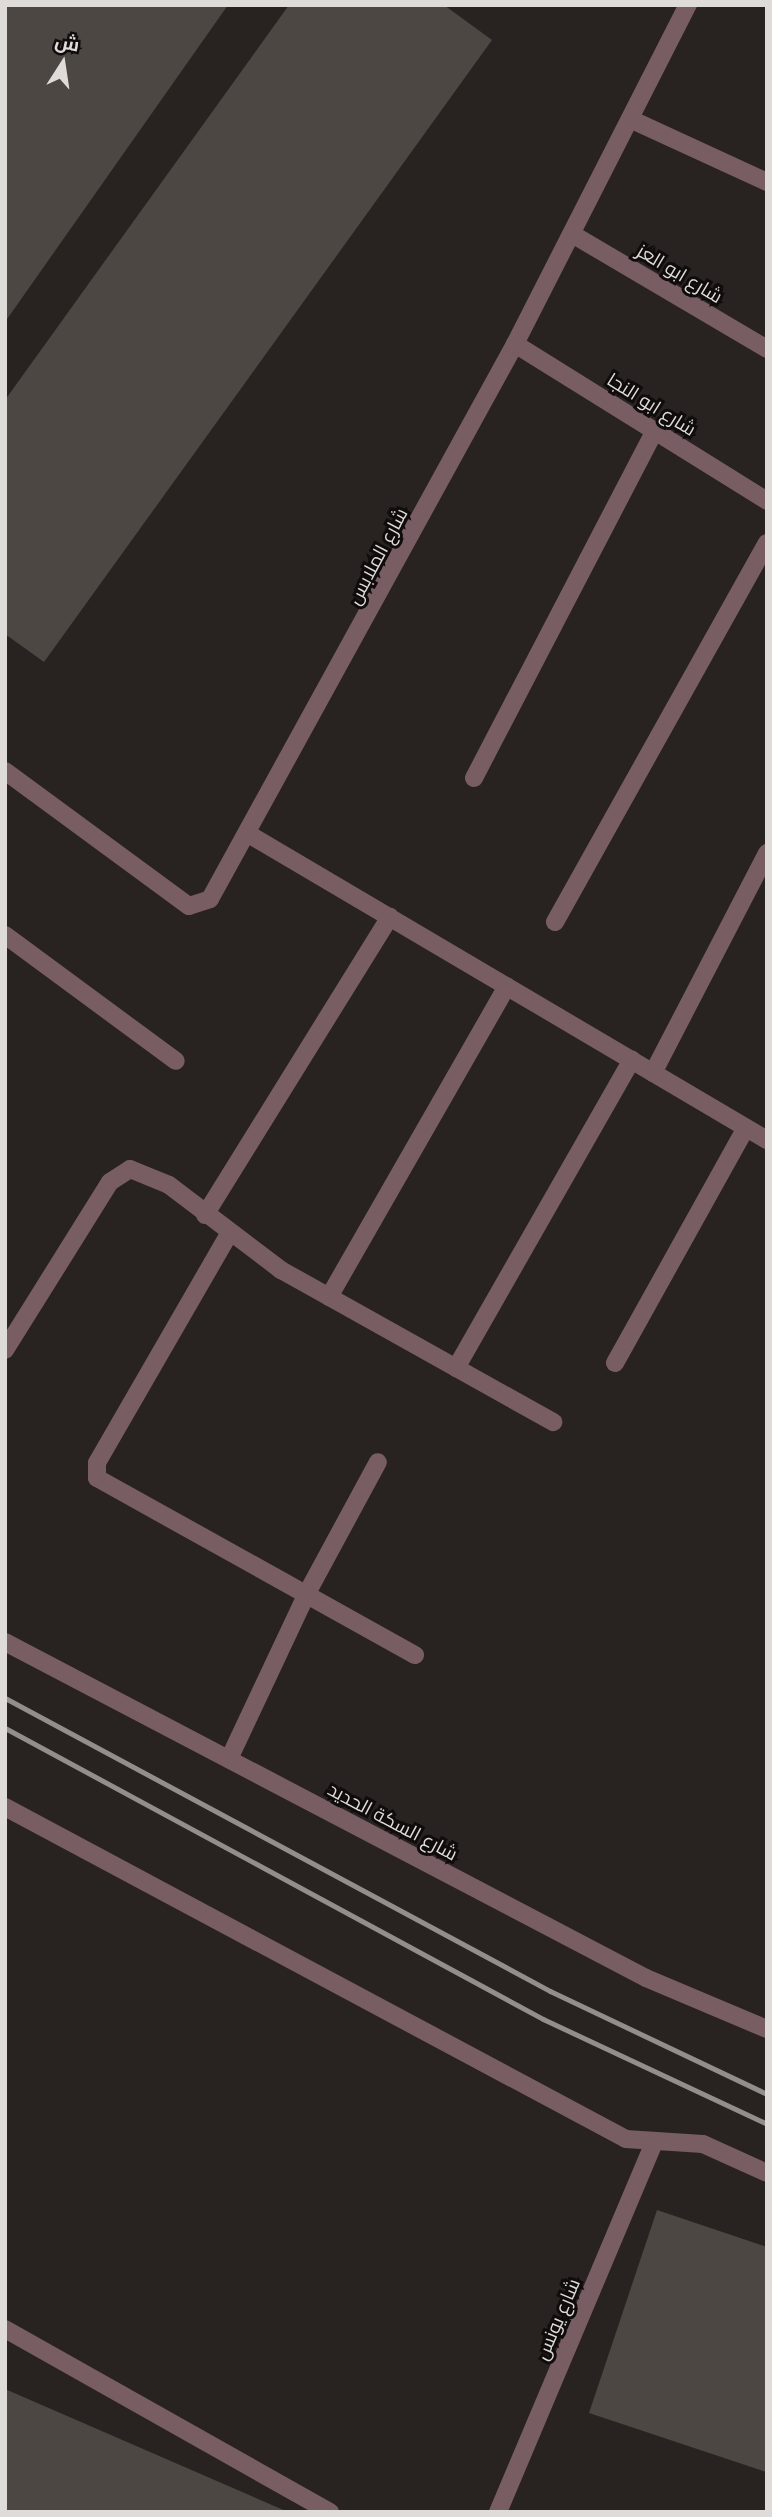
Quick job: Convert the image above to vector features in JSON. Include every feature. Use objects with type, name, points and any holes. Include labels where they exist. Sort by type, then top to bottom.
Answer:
[{"type":"street","name":"شارع الملابس","points":[[5,771],[189,906],[210,899],[250,835],[516,344],[688,5]]},
{"type":"street","points":[[630,119],[767,182]]},
{"type":"street","name":"شارع ابو العز","points":[[572,234],[767,349]]},
{"type":"street","name":"شارع ابو النجا","points":[[516,344],[767,500]]},
{"type":"street","points":[[474,778],[656,431]]},
{"type":"street","points":[[555,922],[767,543]]},
{"type":"street","points":[[250,835],[767,1140]]},
{"type":"street","points":[[653,1073],[767,853]]},
{"type":"street","points":[[205,1215],[390,918]]},
{"type":"street","points":[[5,935],[176,1061]]},
{"type":"street","points":[[329,1297],[507,986]]},
{"type":"street","points":[[456,1368],[632,1060]]},
{"type":"street","points":[[615,1363],[746,1128]]},
{"type":"street","points":[[5,1350],[116,1176],[140,1171],[229,1234],[329,1297],[554,1422]]},
{"type":"street","points":[[229,1234],[97,1463],[97,1478],[415,1655]]},
{"type":"street","points":[[229,1759],[306,1595],[377,1462]]},
{"type":"street","name":"شارع السكة الحديد","points":[[5,1642],[646,1978],[767,2029]]},
{"type":"street","points":[[5,1807],[626,2139],[654,2143],[703,2144],[767,2173]]},
{"type":"street","name":"شارع يونس","points":[[498,2512],[654,2143]]},
{"type":"street","points":[[5,2329],[330,2512]]},
{"type":"building","points":[[5,5],[228,5],[5,322]]},
{"type":"building","points":[[289,5],[444,5],[492,40],[44,662],[5,634],[5,400]]},
{"type":"building","points":[[657,2210],[767,2247],[766,2472],[589,2413]]},
{"type":"building","points":[[5,2389],[288,2512],[5,2512]]},
{"type":"railway","points":[[5,1698],[550,1991],[767,2094]]},
{"type":"railway","points":[[5,1728],[543,2019],[767,2124]]}]
